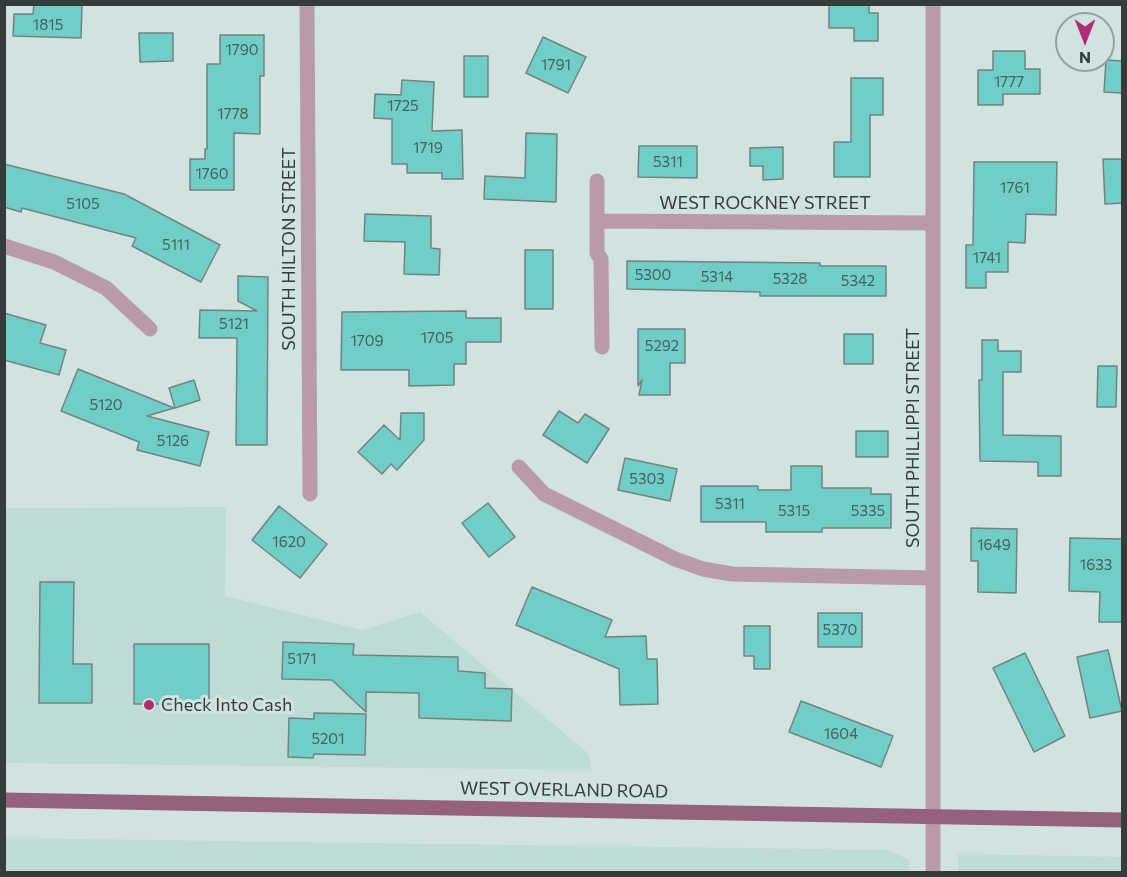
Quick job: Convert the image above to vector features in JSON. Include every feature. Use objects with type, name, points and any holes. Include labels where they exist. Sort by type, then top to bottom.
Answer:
[{"type":"main road","name":"WEST OVERLAND ROAD","points":[[4,800],[1122,820]]},
{"type":"street","name":"SOUTH HILTON STREET","points":[[307,4],[310,494]]},
{"type":"street","name":"SOUTH PHILLIPPI STREET","points":[[933,4],[933,873]]},
{"type":"street","points":[[597,181],[597,253],[602,260],[602,347]]},
{"type":"street","name":"WEST ROCKNEY STREET","points":[[597,221],[932,223]]},
{"type":"street","points":[[4,246],[54,262],[106,288],[150,329]]},
{"type":"street","points":[[519,467],[544,494],[675,559],[703,569],[732,574],[932,578]]},
{"type":"shaded area","points":[[226,507],[225,596],[362,630],[420,612],[589,754],[591,770],[5,763],[5,508]]},
{"type":"shaded area","points":[[5,838],[888,850],[909,860],[909,872],[5,872]]},
{"type":"shaded area","points":[[958,854],[1122,857],[1122,872],[958,872]]},
{"type":"building","points":[[34,4],[82,4],[81,38],[13,36],[14,14],[33,14]]},
{"type":"building","points":[[829,4],[869,4],[869,13],[878,13],[878,41],[854,41],[854,28],[829,28]]},
{"type":"building","points":[[139,33],[173,33],[173,61],[140,62]]},
{"type":"building","points":[[220,35],[264,35],[264,76],[260,76],[260,134],[234,133],[234,190],[190,190],[190,159],[205,159],[205,149],[207,149],[207,64],[220,64]]},
{"type":"building","points":[[543,37],[586,57],[568,93],[526,73]]},
{"type":"building","points":[[993,51],[1025,51],[1025,69],[1040,69],[1040,94],[1003,94],[1003,105],[978,105],[978,70],[993,70]]},
{"type":"building","points":[[464,56],[488,56],[488,97],[464,97]]},
{"type":"building","points":[[1115,61],[1122,61],[1122,93],[1104,92],[1105,72],[1115,72]]},
{"type":"building","points":[[851,78],[883,78],[883,115],[870,115],[870,177],[834,177],[834,142],[851,142]]},
{"type":"building","points":[[402,80],[434,82],[432,131],[462,130],[463,179],[442,179],[442,173],[407,173],[407,164],[392,164],[392,119],[374,118],[375,94],[401,95]]},
{"type":"building","points":[[526,133],[557,134],[556,202],[484,199],[485,176],[525,178]]},
{"type":"building","points":[[639,146],[697,146],[697,178],[638,177]]},
{"type":"building","points":[[783,147],[783,179],[763,180],[763,166],[750,166],[750,148]]},
{"type":"building","points":[[1103,159],[1122,159],[1122,203],[1105,204]]},
{"type":"building","points":[[974,162],[1057,162],[1056,215],[1026,214],[1025,243],[1008,242],[1008,272],[986,272],[986,288],[966,288],[966,245],[973,245]]},
{"type":"building","points":[[4,164],[124,194],[220,245],[201,282],[132,246],[136,238],[22,208],[21,212],[4,207]]},
{"type":"building","points":[[365,214],[431,216],[431,248],[440,249],[439,275],[404,274],[405,242],[364,241]]},
{"type":"building","points":[[525,250],[553,250],[553,309],[525,309]]},
{"type":"building","points":[[627,261],[886,266],[886,296],[760,296],[760,292],[627,289]]},
{"type":"building","points":[[238,276],[268,277],[267,445],[236,445],[237,338],[199,338],[200,310],[257,311],[238,301]]},
{"type":"building","points":[[466,311],[466,318],[501,318],[501,342],[466,342],[466,364],[454,364],[454,385],[409,386],[409,370],[341,370],[342,312]]},
{"type":"building","points":[[4,313],[46,325],[40,343],[66,350],[59,375],[4,360]]},
{"type":"building","points":[[638,329],[685,329],[685,363],[670,363],[670,395],[639,395],[642,380],[638,386]]},
{"type":"building","points":[[844,334],[873,334],[873,364],[844,364]]},
{"type":"building","points":[[982,340],[998,340],[998,351],[1021,351],[1021,372],[1003,372],[1003,435],[1061,436],[1061,476],[1038,476],[1038,462],[980,461],[979,380],[982,380]]},
{"type":"building","points":[[1098,366],[1117,366],[1116,407],[1097,407]]},
{"type":"building","points":[[78,369],[174,408],[147,416],[209,432],[200,466],[137,450],[139,442],[61,411]]},
{"type":"building","points":[[194,380],[200,400],[175,408],[169,388]]},
{"type":"building","points":[[559,411],[578,423],[585,414],[609,429],[587,463],[543,435]]},
{"type":"building","points":[[401,413],[424,413],[424,440],[397,470],[391,464],[382,474],[358,452],[384,425],[400,440]]},
{"type":"building","points":[[856,431],[888,431],[888,457],[856,457]]},
{"type":"building","points":[[625,458],[677,469],[670,501],[618,490]]},
{"type":"building","points":[[791,466],[822,466],[822,488],[871,488],[871,494],[891,494],[891,528],[822,528],[822,532],[766,532],[766,522],[701,522],[701,486],[758,486],[758,490],[791,490]]},
{"type":"building","points":[[488,503],[515,537],[489,557],[462,523]]},
{"type":"building","points":[[279,506],[327,544],[300,578],[252,540]]},
{"type":"building","points":[[971,528],[1017,529],[1016,593],[978,592],[978,561],[971,561]]},
{"type":"building","points":[[1070,538],[1122,539],[1122,622],[1099,622],[1100,592],[1069,591]]},
{"type":"building","points":[[40,582],[74,582],[73,664],[92,664],[92,703],[39,703]]},
{"type":"building","points":[[532,587],[612,620],[605,637],[646,636],[647,659],[657,659],[658,704],[620,705],[619,669],[516,625]]},
{"type":"building","points":[[818,613],[862,613],[862,647],[818,647]]},
{"type":"building","points":[[744,626],[770,626],[770,669],[754,669],[754,656],[744,656]]},
{"type":"building","points":[[283,642],[354,644],[353,655],[458,657],[458,671],[485,673],[485,688],[512,689],[511,721],[419,718],[419,693],[366,692],[366,712],[332,680],[282,679]]},
{"type":"building","points":[[134,644],[209,644],[209,704],[134,704]]},
{"type":"building","points":[[1108,650],[1122,711],[1090,718],[1077,657]]},
{"type":"building","points":[[1025,653],[1065,736],[1034,752],[993,668]]},
{"type":"building","points":[[801,701],[893,736],[881,767],[789,732]]},
{"type":"building","points":[[314,713],[366,714],[365,755],[314,754],[313,758],[288,757],[289,718],[314,719]]},
{"type":"place","name":"Check Into Cash","points":[[149,705]]}]
